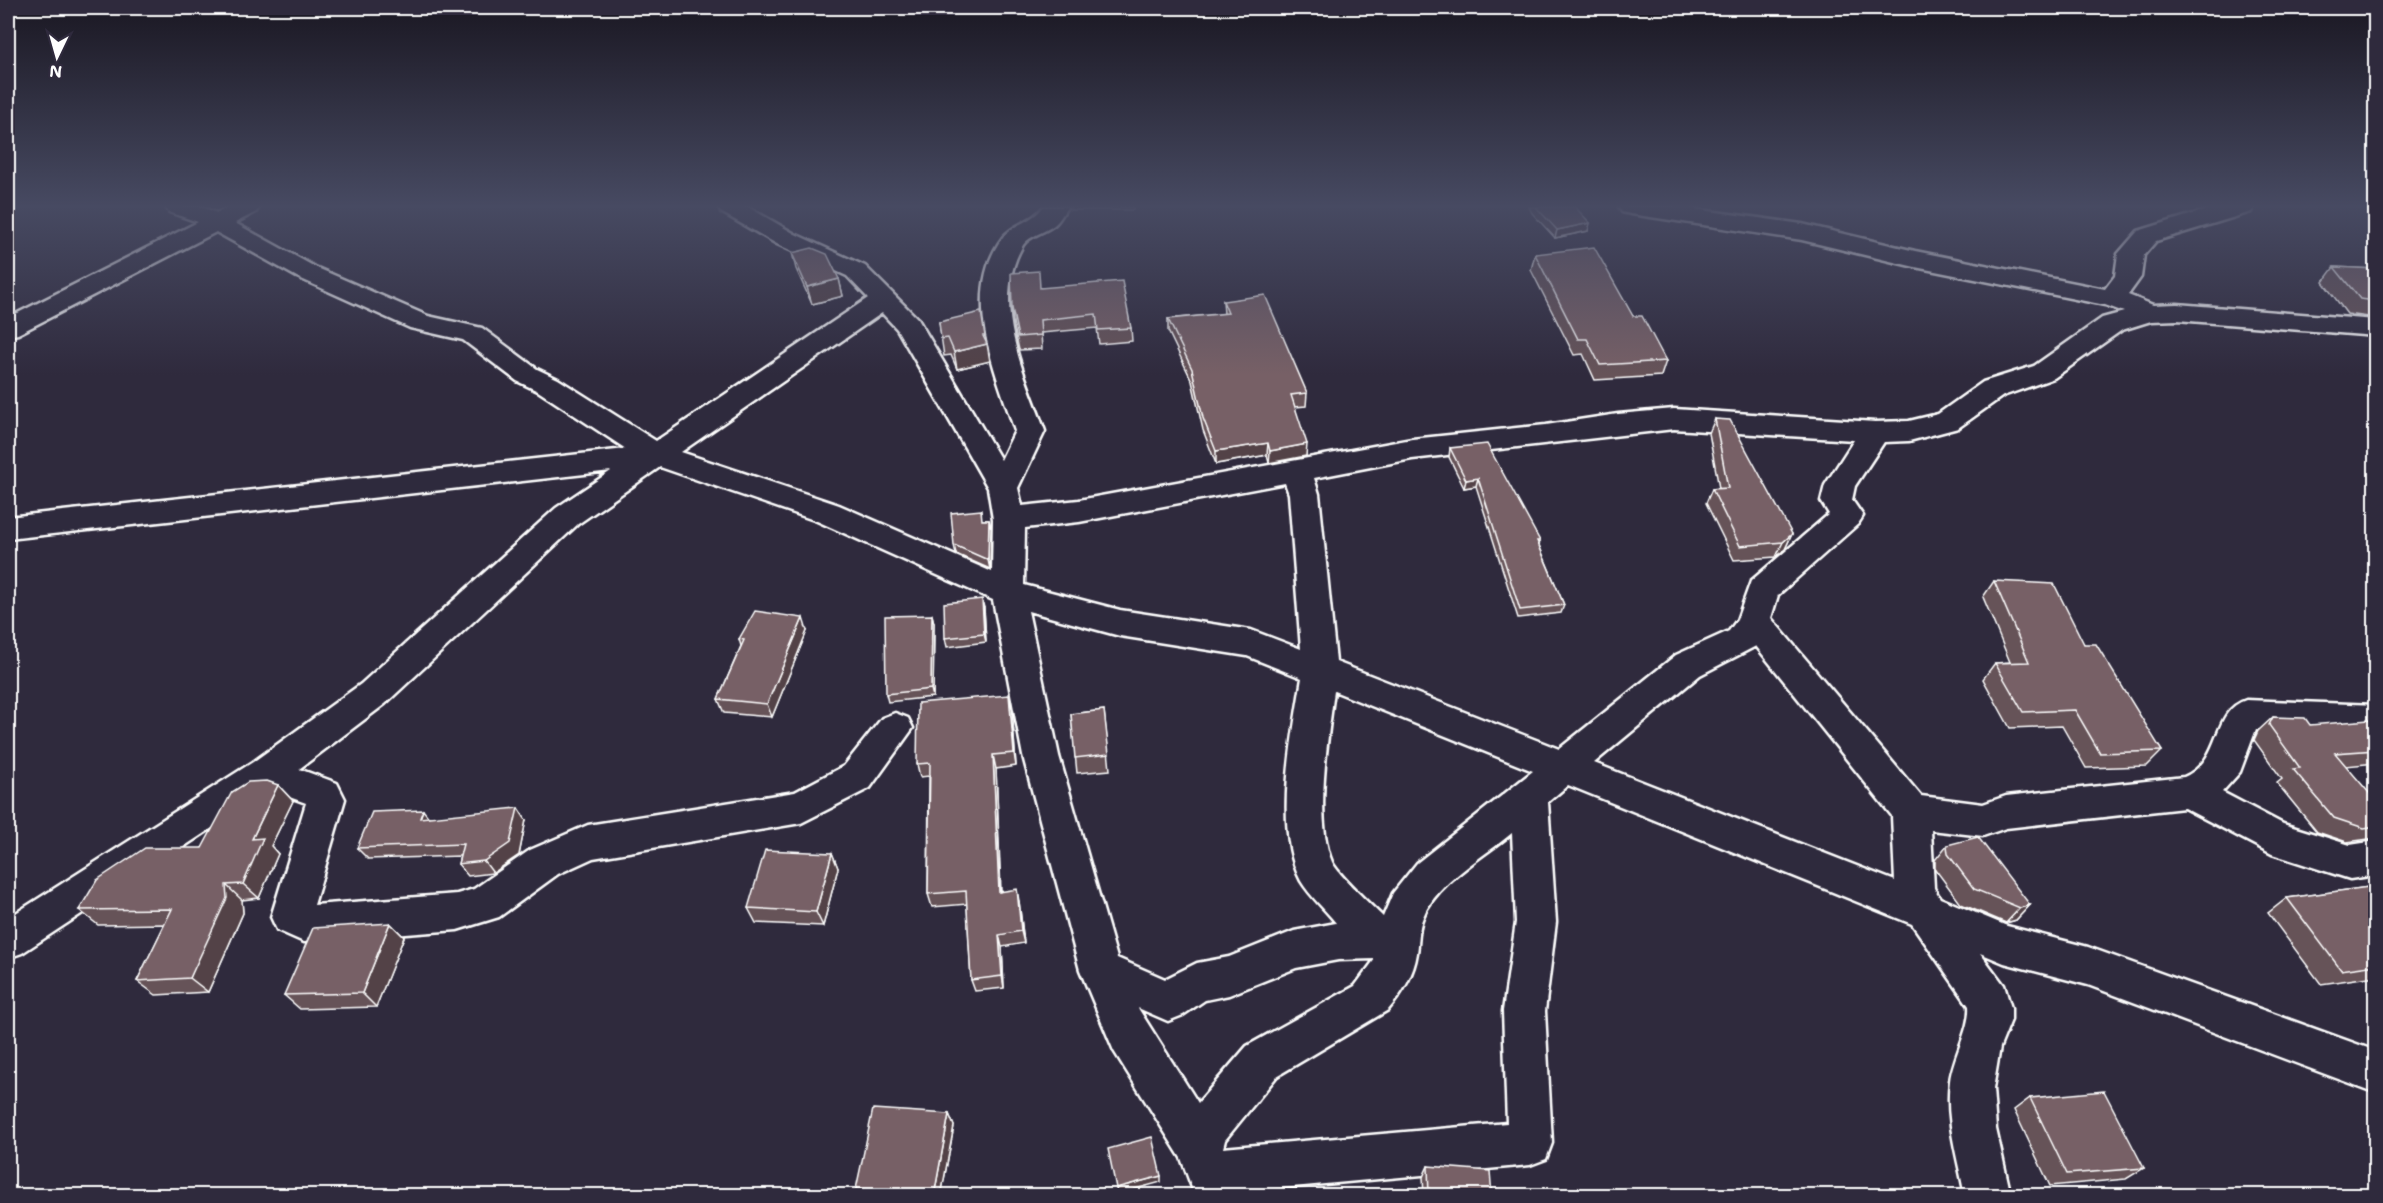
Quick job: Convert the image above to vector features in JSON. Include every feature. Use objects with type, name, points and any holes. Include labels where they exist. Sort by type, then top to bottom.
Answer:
[{"type":"street","points":[[8,328],[135,263]]},
{"type":"street","points":[[290,263],[420,322],[472,334],[495,348],[527,375],[548,385],[657,455],[828,513],[1008,593],[1120,623],[1251,644],[2004,944],[2088,966],[2376,1072]]},
{"type":"street","points":[[839,263],[856,271],[908,325],[1003,488],[1009,519],[1008,593],[1041,756],[1100,970],[1129,1036],[1209,1171]]},
{"type":"street","points":[[1003,488],[1030,431],[995,316],[1004,263]]},
{"type":"street","points":[[1936,263],[2112,298],[2150,314]]},
{"type":"street","points":[[2112,298],[2128,277],[2130,263]]},
{"type":"street","points":[[8,940],[266,773],[373,694],[567,516],[884,299]]},
{"type":"street","points":[[1009,519],[1078,512],[1412,449],[1674,419],[1875,432],[1909,431],[1948,422],[1993,389],[2044,372],[2112,324],[2150,314],[2177,312],[2376,328]]},
{"type":"street","points":[[1388,944],[1399,932],[1407,907],[1447,858],[1481,836],[1562,766],[1688,665],[1741,640],[1748,633],[1759,608],[1763,590],[1847,516],[1836,501],[1840,484],[1875,432]]},
{"type":"street","points":[[8,528],[657,455]]},
{"type":"street","points":[[1209,1171],[1209,1124],[1262,1060],[1371,1000],[1384,985],[1394,966],[1388,944],[1315,869],[1305,830],[1309,747],[1320,670],[1304,494],[1296,471]]},
{"type":"street","points":[[1753,619],[1911,811],[1916,890],[1926,911],[1989,999],[1992,1014],[1990,1028],[1980,1045],[1971,1092],[1974,1123],[1988,1196]]},
{"type":"street","points":[[1911,811],[1983,820],[2006,812],[2188,792],[2206,784],[2219,773],[2227,761],[2240,722],[2246,714],[2371,725]]},
{"type":"street","points":[[266,773],[324,794],[326,799],[291,917],[304,924],[457,912],[485,904],[544,862],[588,842],[801,807],[857,777],[895,728]]},
{"type":"street","points":[[2188,792],[2272,837],[2350,862],[2376,858]]},
{"type":"street","points":[[1209,1171],[1530,1143],[1524,1011],[1536,922],[1529,794]]},
{"type":"street","points":[[1100,970],[1168,1001],[1197,982],[1229,976],[1294,950],[1338,941],[1388,944]]},
{"type":"building","points":[[796,263],[831,263],[839,279],[807,287]]},
{"type":"building","points":[[1540,263],[1603,263],[1633,316],[1642,316],[1666,361],[1600,365],[1587,339],[1578,339]]},
{"type":"building","points":[[2334,267],[2376,269],[2376,301],[2360,299]]},
{"type":"building","points":[[1039,271],[1040,288],[1122,281],[1131,328],[1098,330],[1096,314],[1040,320],[1041,335],[1018,337],[1012,308],[1011,273]]},
{"type":"building","points":[[1265,295],[1307,393],[1291,395],[1307,444],[1270,451],[1268,443],[1216,451],[1203,418],[1192,369],[1168,319],[1228,313],[1223,301]]},
{"type":"building","points":[[981,312],[985,336],[983,336],[987,344],[954,352],[948,338],[941,339],[939,322]]},
{"type":"building","points":[[1715,419],[1730,420],[1792,534],[1783,542],[1740,546],[1712,489],[1728,488]]},
{"type":"building","points":[[1487,444],[1540,541],[1537,541],[1564,605],[1520,610],[1478,478],[1466,480],[1450,448]]},
{"type":"building","points":[[981,510],[982,520],[989,520],[988,560],[954,545],[951,513]]},
{"type":"building","points":[[1994,581],[2054,584],[2084,644],[2096,644],[2162,751],[2100,753],[2075,710],[2023,712],[1995,663],[2029,662]]},
{"type":"building","points":[[982,599],[984,634],[945,638],[944,603]]},
{"type":"building","points":[[755,611],[803,618],[767,704],[718,699],[744,640],[739,639]]},
{"type":"building","points":[[932,615],[931,689],[886,694],[885,616]]},
{"type":"building","points":[[1009,695],[1014,753],[993,755],[999,892],[1017,889],[1021,931],[999,935],[1002,976],[971,980],[966,891],[928,894],[930,763],[917,764],[918,703]]},
{"type":"building","points":[[1104,710],[1109,754],[1075,758],[1071,714]]},
{"type":"building","points":[[2273,717],[2305,718],[2310,725],[2369,720],[2376,728],[2376,750],[2335,753],[2376,801],[2376,826],[2364,828],[2334,818],[2293,769],[2300,768],[2269,725]]},
{"type":"building","points":[[267,781],[278,785],[252,839],[263,838],[243,884],[226,885],[227,898],[190,978],[137,981],[172,909],[79,910],[97,880],[145,848],[202,848],[232,792],[248,782]]},
{"type":"building","points":[[518,808],[510,843],[484,861],[458,864],[463,844],[357,848],[372,812],[423,810],[420,818]]},
{"type":"building","points":[[1978,837],[2030,905],[2020,908],[1974,889],[1948,854],[1947,845]]},
{"type":"building","points":[[765,850],[832,853],[816,912],[748,908]]},
{"type":"building","points":[[2376,886],[2376,965],[2341,970],[2287,898]]},
{"type":"building","points":[[390,923],[362,993],[284,995],[313,928]]},
{"type":"building","points":[[2104,1091],[2144,1168],[2067,1174],[2030,1098]]},
{"type":"building","points":[[873,1109],[949,1114],[934,1196],[872,1196],[873,1190],[856,1189]]},
{"type":"building","points":[[1152,1137],[1161,1176],[1116,1188],[1108,1149]]},
{"type":"building","points":[[1428,1166],[1490,1171],[1492,1196],[1429,1196]]}]
